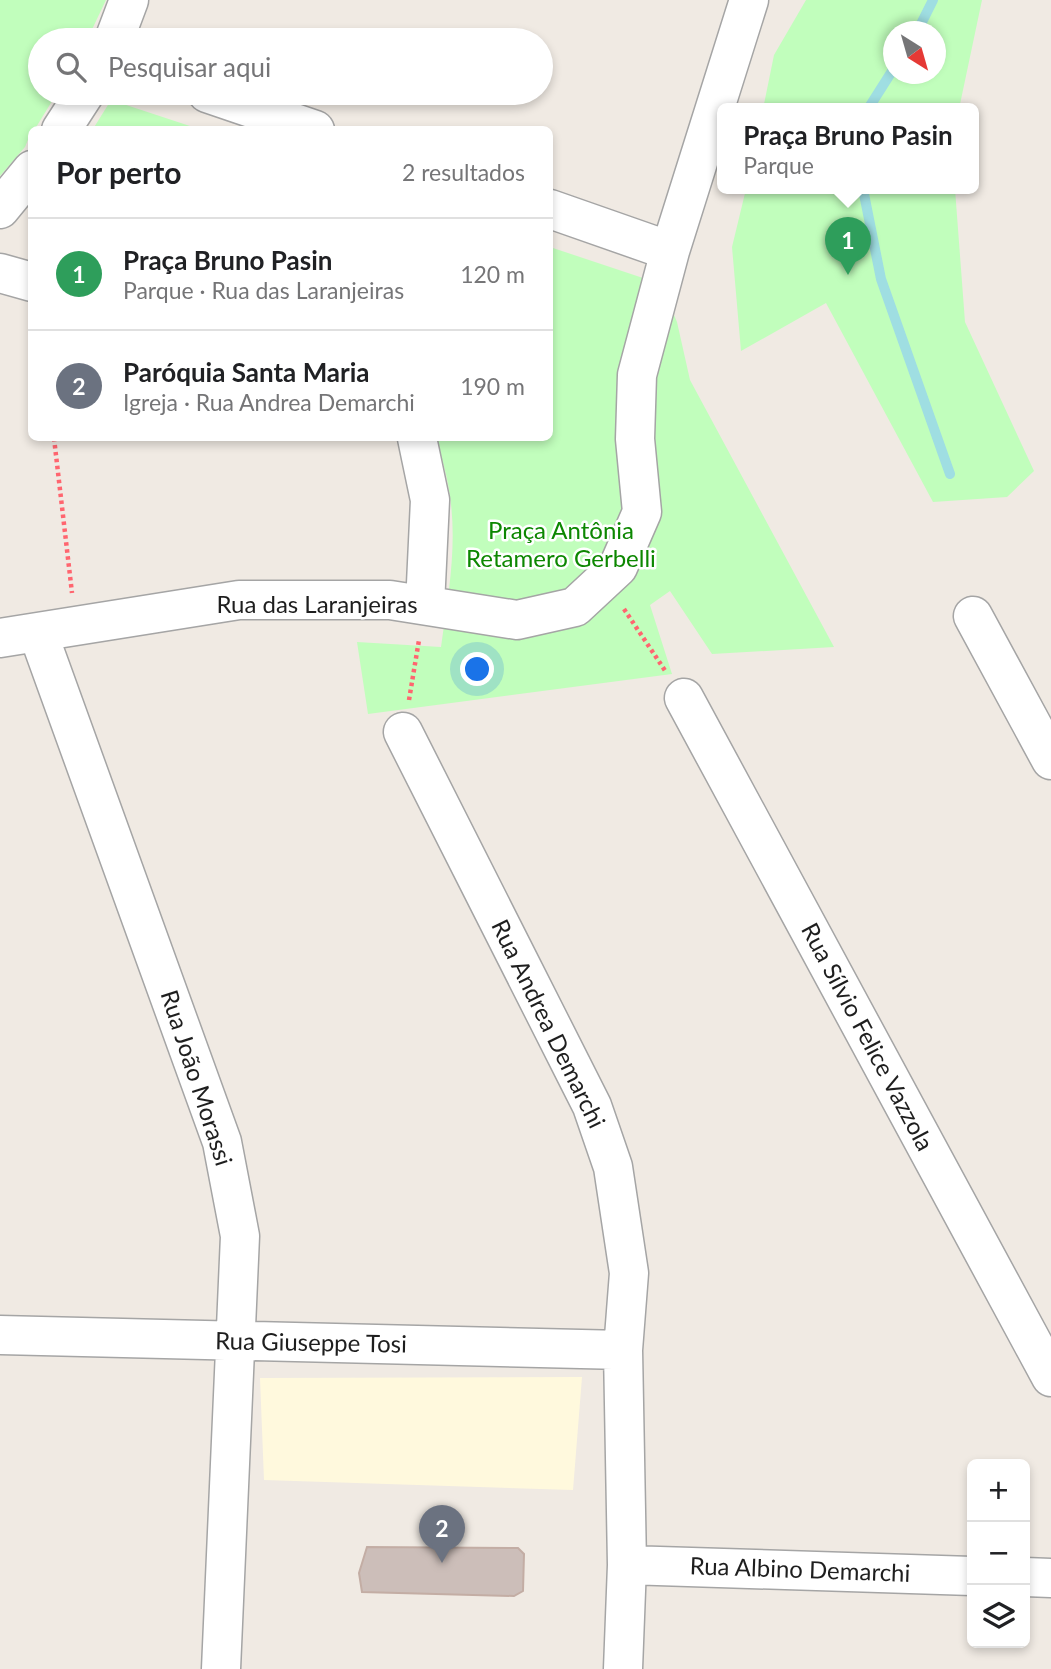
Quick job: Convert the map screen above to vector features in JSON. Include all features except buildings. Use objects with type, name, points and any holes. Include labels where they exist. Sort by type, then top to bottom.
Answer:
[{"type":"street","points":[[118,28],[129,0]]},
{"type":"street","name":"Rua das Laranjeiras","points":[[0,638],[239,600],[390,600],[517,620],[575,607],[618,566],[642,512],[635,439],[637,375],[670,251],[749,0]]},
{"type":"street","points":[[64,126],[77,105]]},
{"type":"street","points":[[242,105],[303,126]]},
{"type":"street","points":[[0,209],[28,175]]},
{"type":"street","points":[[553,210],[670,251]]},
{"type":"street","points":[[0,273],[28,281]]},
{"type":"street","points":[[418,441],[430,500],[425,605]]},
{"type":"street","points":[[973,615],[1051,760]]},
{"type":"street","name":"Rua João Morassi","points":[[38,633],[222,1142],[240,1236],[221,1669]]},
{"type":"street","name":"Rua Sílvio Felice Vazzola","points":[[684,698],[1051,1377]]},
{"type":"street","name":"Rua Andrea Demarchi","points":[[403,732],[592,1106],[613,1167],[629,1273],[623,1350],[628,1565],[623,1669]]},
{"type":"street","name":"Rua Giuseppe Tosi","points":[[0,1335],[623,1350]]},
{"type":"street","name":"Rua Albino Demarchi","points":[[628,1565],[967,1576]]},
{"type":"street","points":[[1030,1577],[1051,1578]]},
{"type":"path","points":[[54,441],[76,625]]},
{"type":"path","points":[[604,579],[684,698]]},
{"type":"path","points":[[403,732],[425,605]]},
{"type":"shaded area","points":[[582,1377],[573,1490],[264,1480],[260,1378]]},
{"type":"green space","points":[[0,0],[106,0],[93,28],[28,28],[28,105],[50,105],[37,126],[28,126],[25,147],[0,176]]},
{"type":"green space","points":[[806,0],[982,0],[960,103],[764,103],[774,55]]},
{"type":"green space","points":[[108,105],[126,105],[190,126],[95,126]]},
{"type":"green space","points":[[745,194],[955,194],[965,322],[1034,471],[1007,497],[933,502],[826,303],[741,351],[732,247]]},
{"type":"green space","name":"Praça Antônia Retamero Gerbelli","points":[[553,248],[661,284],[677,322],[690,380],[834,647],[712,654],[670,591],[650,605],[672,674],[368,714],[357,642],[441,647],[453,542],[444,465],[436,441],[553,441]]},
{"type":"waterway","points":[[922,21],[933,0]]},
{"type":"waterway","points":[[872,103],[884,84]]},
{"type":"waterway","points":[[864,194],[881,279],[950,474]]},
{"type":"place","name":"Praça Bruno Pasin","points":[[848,275]]},
{"type":"place","name":"Paróquia Santa Maria","points":[[442,1563]]}]
